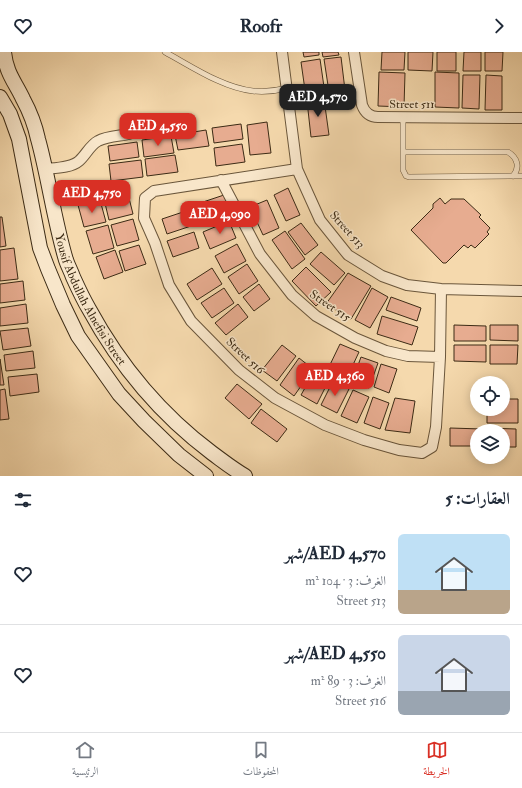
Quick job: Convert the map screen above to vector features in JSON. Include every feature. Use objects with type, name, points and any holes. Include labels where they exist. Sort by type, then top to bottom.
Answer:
[{"type":"street","name":"Yousif Abdullah Alnefisi Street","points":[[4,52],[6,67],[24,99],[34,124],[66,262],[97,324],[136,380],[162,410],[199,443],[244,476]]},
{"type":"street","name":"Street 513","points":[[282,52],[297,169],[320,220],[348,255],[382,276],[407,285],[441,289],[522,291]]},
{"type":"street","name":"Street 511","points":[[354,52],[362,105],[365,112],[371,116],[522,118]]},
{"type":"street","name":"Yousif Abdullah Alnefisi Street","points":[[0,97],[10,114],[19,139],[40,248],[63,305],[78,336],[119,394],[179,455],[206,476]]},
{"type":"street","points":[[45,169],[73,165],[80,161],[98,141],[104,138],[129,134]]},
{"type":"street","name":"Street 516","points":[[297,169],[154,191],[145,198],[144,218],[155,243],[169,285],[191,321],[239,370],[275,398],[325,425],[364,440],[398,450],[422,452],[432,447],[436,426],[440,357],[441,289]]},
{"type":"street","name":"Street 515","points":[[221,180],[260,254],[292,295],[316,316],[355,338],[386,351],[408,356],[440,357]]},
{"type":"lane","points":[[164,52],[220,82],[231,86],[259,91],[287,88]]},
{"type":"lane","points":[[403,117],[403,170],[406,176],[522,176]]},
{"type":"lane","points":[[403,152],[508,152],[512,154],[517,161],[517,169],[513,176]]},
{"type":"building","points":[[303,52],[319,52],[319,55],[304,57]]},
{"type":"building","points":[[322,52],[338,52],[339,55],[323,57]]},
{"type":"building","points":[[382,52],[405,52],[404,70],[381,70]]},
{"type":"building","points":[[408,52],[433,52],[432,71],[408,70]]},
{"type":"building","points":[[437,52],[456,52],[456,71],[437,71]]},
{"type":"building","points":[[464,52],[481,52],[481,71],[463,71]]},
{"type":"building","points":[[485,52],[503,52],[502,71],[485,71]]},
{"type":"building","points":[[341,57],[345,90],[329,92],[324,59]]},
{"type":"building","points":[[320,59],[325,94],[306,97],[301,62]]},
{"type":"building","points":[[379,72],[405,73],[404,107],[378,106]]},
{"type":"building","points":[[435,72],[459,73],[459,108],[435,107]]},
{"type":"building","points":[[463,75],[480,75],[479,109],[462,108]]},
{"type":"building","points":[[486,75],[502,76],[502,110],[485,110]]},
{"type":"building","points":[[324,99],[329,135],[311,137],[307,101]]},
{"type":"building","points":[[267,122],[271,153],[250,155],[247,125]]},
{"type":"building","points":[[241,124],[243,139],[214,143],[212,128]]},
{"type":"building","points":[[206,130],[209,146],[178,150],[175,135]]},
{"type":"building","points":[[171,136],[174,153],[144,157],[142,140]]},
{"type":"building","points":[[137,142],[139,157],[110,161],[108,146]]},
{"type":"building","points":[[242,144],[245,162],[216,166],[214,148]]},
{"type":"building","points":[[175,155],[178,172],[147,176],[145,159]]},
{"type":"building","points":[[141,160],[143,177],[111,181],[109,164]]},
{"type":"building","points":[[288,188],[300,215],[286,221],[274,195]]},
{"type":"building","points":[[128,194],[133,214],[109,220],[104,199]]},
{"type":"building","points":[[224,195],[231,215],[201,225],[194,205]]},
{"type":"building","points":[[440,198],[445,204],[451,199],[464,199],[481,215],[479,217],[490,228],[487,232],[489,234],[475,248],[471,245],[468,248],[464,245],[446,263],[443,263],[411,230],[433,208],[433,204]]},
{"type":"building","points":[[100,200],[106,222],[84,227],[78,205]]},
{"type":"building","points":[[267,200],[279,228],[263,235],[250,207]]},
{"type":"building","points":[[189,210],[194,225],[167,234],[162,219]]},
{"type":"building","points":[[0,217],[2,217],[6,246],[0,247]]},
{"type":"building","points":[[133,219],[139,240],[117,246],[111,225]]},
{"type":"building","points":[[229,221],[236,238],[210,249],[203,232]]},
{"type":"building","points":[[301,223],[318,245],[305,255],[288,232]]},
{"type":"building","points":[[108,225],[114,248],[93,254],[86,231]]},
{"type":"building","points":[[285,231],[305,259],[292,269],[272,240]]},
{"type":"building","points":[[194,232],[199,248],[173,257],[167,241]]},
{"type":"building","points":[[237,244],[246,261],[224,273],[215,256]]},
{"type":"building","points":[[139,245],[146,264],[125,271],[119,251]]},
{"type":"building","points":[[14,248],[18,279],[0,281],[0,250]]},
{"type":"building","points":[[115,250],[123,272],[104,279],[96,257]]},
{"type":"building","points":[[321,252],[345,273],[334,285],[310,264]]},
{"type":"building","points":[[247,264],[258,281],[239,294],[228,277]]},
{"type":"building","points":[[306,267],[331,292],[316,306],[292,281]]},
{"type":"building","points":[[212,268],[222,284],[197,300],[187,284]]},
{"type":"building","points":[[348,273],[371,286],[351,319],[326,304]]},
{"type":"building","points":[[23,281],[25,300],[0,303],[0,284]]},
{"type":"building","points":[[259,284],[270,299],[254,311],[243,297]]},
{"type":"building","points":[[224,288],[234,303],[212,318],[201,303]]},
{"type":"building","points":[[372,288],[388,297],[370,328],[355,320]]},
{"type":"building","points":[[391,297],[421,308],[417,321],[386,310]]},
{"type":"building","points":[[26,304],[28,323],[0,326],[0,308]]},
{"type":"building","points":[[238,304],[248,317],[226,335],[215,323]]},
{"type":"building","points":[[382,316],[418,327],[412,345],[377,334]]},
{"type":"building","points":[[454,325],[486,326],[486,341],[454,341]]},
{"type":"building","points":[[490,325],[518,325],[518,341],[490,340]]},
{"type":"building","points":[[28,328],[31,346],[3,350],[0,331]]},
{"type":"building","points":[[340,344],[359,352],[345,382],[326,373]]},
{"type":"building","points":[[282,345],[296,356],[277,381],[262,370]]},
{"type":"building","points":[[454,345],[486,345],[486,362],[454,361]]},
{"type":"building","points":[[490,345],[518,345],[517,364],[490,364]]},
{"type":"building","points":[[33,351],[35,368],[6,371],[4,355]]},
{"type":"building","points":[[361,357],[378,363],[369,388],[352,382]]},
{"type":"building","points":[[299,358],[313,369],[294,396],[280,385]]},
{"type":"building","points":[[0,359],[4,385],[0,385]]},
{"type":"building","points":[[381,364],[397,369],[389,393],[374,387]]},
{"type":"building","points":[[314,372],[329,380],[317,404],[301,395]]},
{"type":"building","points":[[37,374],[39,392],[10,396],[8,377]]},
{"type":"building","points":[[333,381],[349,389],[337,413],[321,405]]},
{"type":"building","points":[[237,384],[262,404],[249,419],[225,398]]},
{"type":"building","points":[[5,389],[9,419],[0,420],[0,390]]},
{"type":"building","points":[[353,390],[369,397],[357,423],[341,416]]},
{"type":"building","points":[[373,397],[389,403],[380,429],[364,423]]},
{"type":"building","points":[[395,398],[415,401],[410,433],[385,430]]},
{"type":"building","points":[[510,399],[518,399],[518,423],[487,423],[487,416],[510,416]]},
{"type":"building","points":[[261,409],[287,429],[277,442],[251,423]]},
{"type":"building","points":[[450,428],[470,429],[470,446],[450,446]]},
{"type":"building","points":[[510,429],[516,429],[516,447],[510,447]]}]
